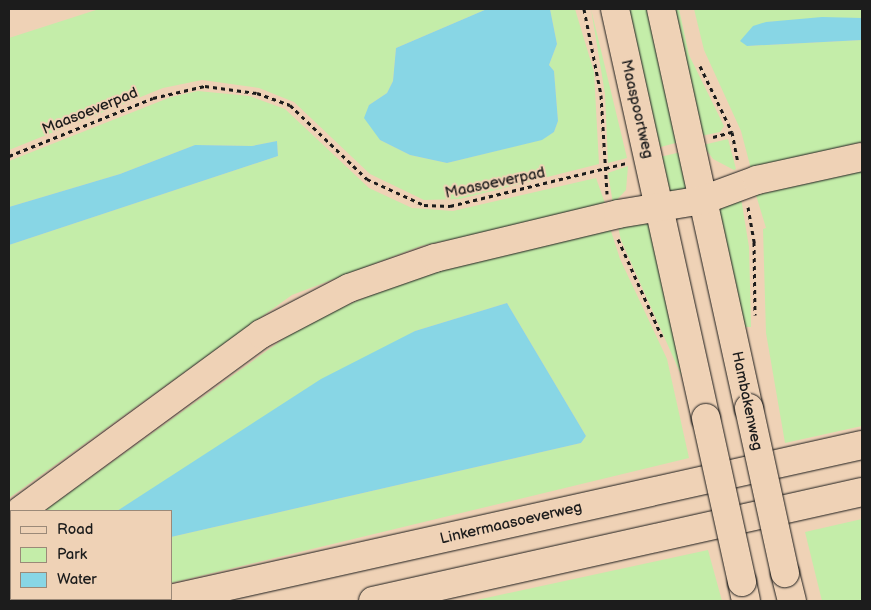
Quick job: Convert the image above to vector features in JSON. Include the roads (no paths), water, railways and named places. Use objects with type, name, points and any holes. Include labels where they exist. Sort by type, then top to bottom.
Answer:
[{"type":"main road","name":"Maaspoortweg","points":[[615,9],[659,209]]},
{"type":"main road","points":[[661,9],[703,200]]},
{"type":"main road","points":[[21,510],[253,340],[333,295],[435,258],[618,214],[659,209],[703,200],[757,180],[862,157]]},
{"type":"main road","name":"Hambakenweg","points":[[703,200],[792,601]]},
{"type":"main road","points":[[659,209],[744,592]]},
{"type":"main road","name":"Linkermaasoeverweg","points":[[172,598],[862,445]]},
{"type":"main road","points":[[373,601],[862,492]]},
{"type":"water","points":[[487,9],[550,9],[557,44],[549,65],[554,71],[558,121],[554,132],[542,140],[447,163],[410,155],[380,140],[364,118],[369,105],[387,93],[393,81],[396,48]]},
{"type":"water","points":[[822,17],[862,18],[862,40],[747,46],[740,41],[753,26],[766,22]]},
{"type":"water","points":[[277,141],[278,156],[9,245],[9,207],[120,174],[195,145],[252,146]]},
{"type":"water","points":[[507,303],[586,436],[581,443],[172,537],[172,510],[119,510],[321,379],[415,331]]}]
